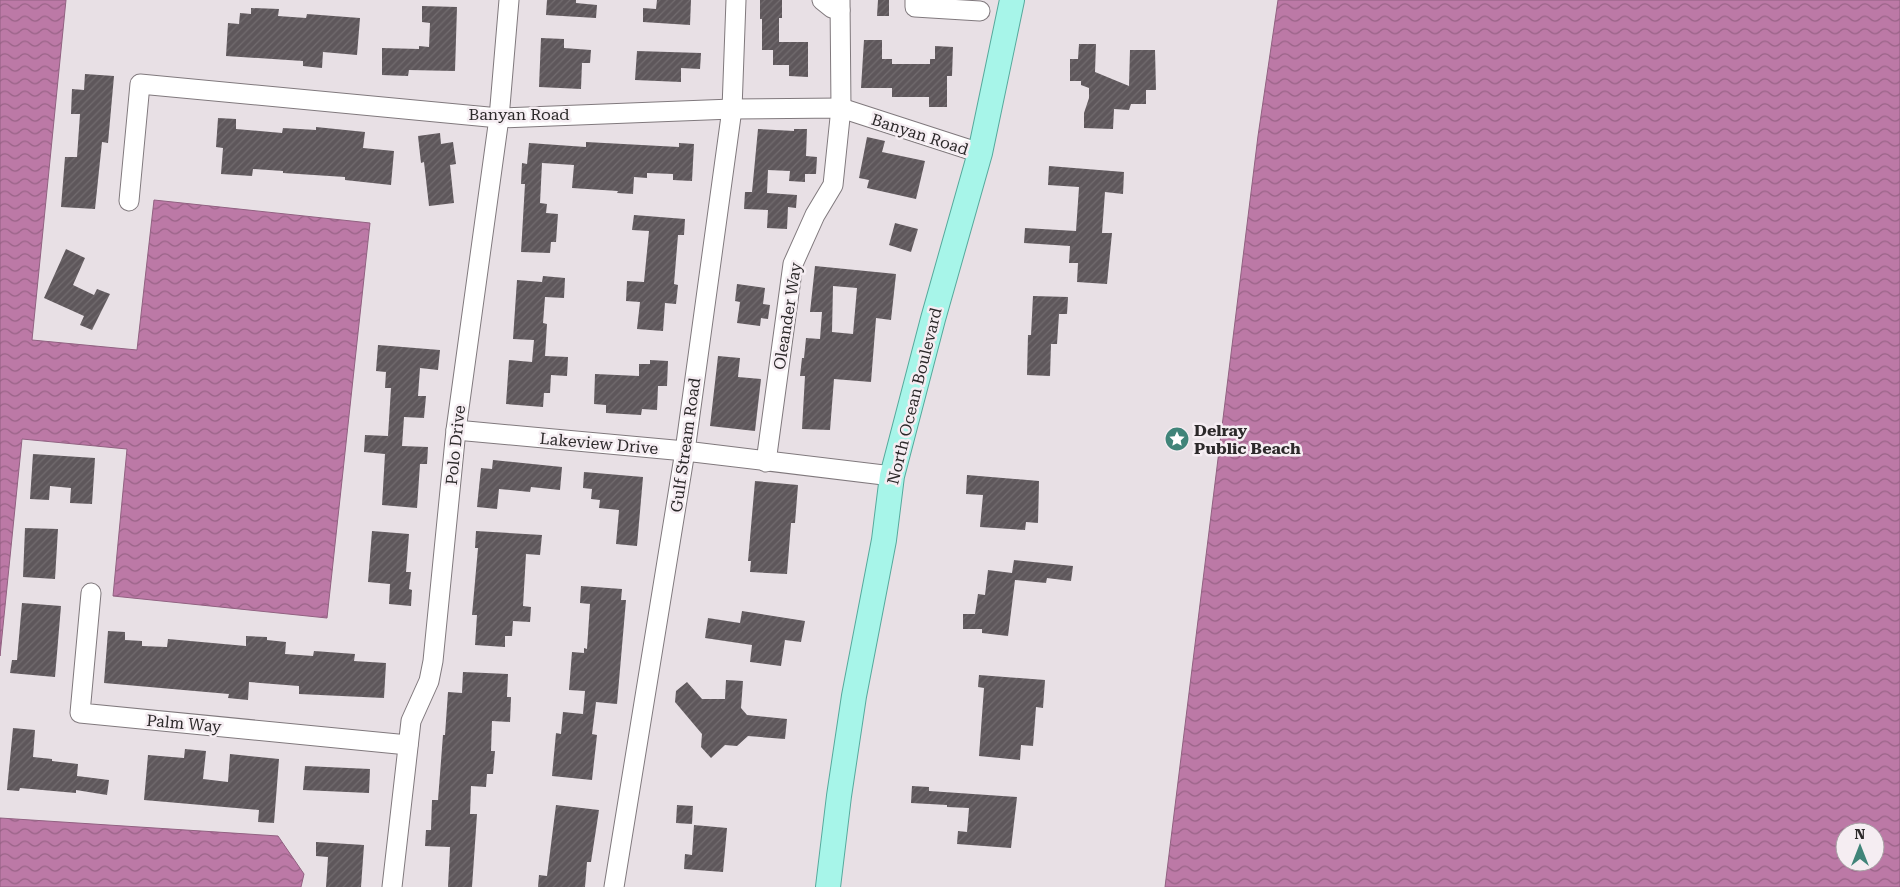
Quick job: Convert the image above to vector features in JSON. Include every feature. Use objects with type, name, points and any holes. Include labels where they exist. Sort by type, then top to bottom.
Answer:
[{"type":"main road","name":"North Ocean Boulevard","points":[[828,887],[853,705],[884,540],[892,476],[933,319],[980,153],[1012,0]]},
{"type":"street","name":"Polo Drive","points":[[392,887],[411,721],[429,681],[433,661],[456,430],[500,118],[509,0]]},
{"type":"street","name":"Gulf Stream Road","points":[[614,887],[685,451],[732,109],[736,0]]},
{"type":"street","points":[[822,0],[832,8],[840,5]]},
{"type":"street","points":[[915,0],[915,7],[980,11]]},
{"type":"street","name":"Oleander Way","points":[[766,462],[792,264],[814,215],[833,185],[841,108],[840,5]]},
{"type":"street","name":"Banyan Road","points":[[128,200],[140,84],[500,118],[732,109],[841,108],[980,153]]},
{"type":"street","name":"Lakeview Drive","points":[[456,430],[685,451],[892,476]]},
{"type":"street","name":"Palm Way","points":[[91,593],[80,713],[408,745]]},
{"type":"water","points":[[0,0],[66,0],[32,340],[137,350],[154,200],[370,223],[327,618],[113,596],[127,449],[22,439],[0,656]]},
{"type":"water","points":[[1278,0],[1900,0],[1900,887],[1165,887],[1258,136]]},
{"type":"water","points":[[0,818],[278,836],[304,874],[301,887],[0,887]]},
{"type":"building","points":[[547,0],[576,0],[576,3],[597,5],[596,18],[546,15]]},
{"type":"building","points":[[657,0],[691,0],[690,25],[643,22],[643,8],[656,9]]},
{"type":"building","points":[[760,0],[782,0],[782,18],[779,18],[779,42],[808,42],[808,77],[789,76],[789,65],[773,65],[773,50],[762,50]]},
{"type":"building","points":[[878,0],[889,0],[889,16],[877,16]]},
{"type":"building","points":[[422,6],[457,7],[455,71],[409,70],[408,76],[382,75],[382,48],[419,49],[419,46],[429,47],[430,23],[422,22]]},
{"type":"building","points":[[251,8],[279,9],[278,16],[306,18],[307,14],[360,18],[357,55],[323,52],[322,68],[303,66],[303,61],[226,56],[228,23],[239,24],[240,13],[251,14]]},
{"type":"building","points":[[541,38],[564,39],[564,48],[591,50],[590,63],[582,63],[581,89],[539,87]]},
{"type":"building","points":[[864,40],[882,40],[882,59],[892,59],[892,64],[930,64],[930,59],[935,59],[935,46],[953,47],[952,76],[947,76],[947,107],[929,107],[929,97],[892,97],[892,88],[861,88]]},
{"type":"building","points":[[1079,44],[1096,44],[1095,72],[1129,86],[1130,50],[1155,50],[1156,90],[1146,90],[1146,104],[1131,104],[1129,110],[1114,109],[1113,129],[1084,128],[1084,113],[1089,98],[1089,88],[1081,85],[1081,81],[1070,81],[1070,59],[1078,59]]},
{"type":"building","points":[[637,51],[701,53],[700,69],[681,68],[681,82],[635,80]]},
{"type":"building","points":[[85,74],[114,76],[108,143],[102,142],[95,209],[61,207],[65,157],[77,157],[80,114],[71,114],[72,89],[84,90]]},
{"type":"building","points":[[218,118],[236,119],[236,129],[282,133],[283,128],[316,130],[316,127],[365,132],[363,148],[394,151],[391,185],[345,180],[345,177],[253,169],[252,176],[221,174],[223,148],[216,147]]},
{"type":"building","points":[[758,129],[794,131],[794,129],[807,129],[806,156],[817,157],[816,174],[805,174],[805,182],[789,181],[790,171],[768,170],[767,193],[797,195],[796,208],[788,207],[787,229],[767,228],[768,210],[744,209],[745,192],[752,192]]},
{"type":"building","points":[[440,133],[441,144],[453,142],[456,164],[450,165],[454,203],[429,206],[424,162],[421,163],[418,136]]},
{"type":"building","points":[[867,137],[885,141],[882,152],[925,161],[916,199],[867,188],[869,180],[859,178]]},
{"type":"building","points":[[586,142],[679,147],[679,143],[694,144],[692,181],[673,180],[673,174],[647,173],[647,178],[634,177],[633,194],[617,193],[618,191],[572,188],[574,165],[542,163],[540,203],[547,204],[546,213],[558,214],[556,242],[551,242],[550,253],[521,252],[525,184],[521,184],[522,163],[527,164],[529,143],[586,147]]},
{"type":"building","points":[[1049,166],[1124,172],[1123,194],[1105,192],[1102,233],[1112,233],[1107,284],[1077,282],[1078,263],[1069,263],[1070,246],[1024,243],[1025,228],[1076,231],[1079,187],[1048,185]]},
{"type":"building","points":[[634,215],[685,219],[684,235],[678,235],[674,284],[678,285],[676,304],[665,303],[663,331],[637,329],[640,302],[626,301],[627,281],[644,282],[649,231],[632,230]]},
{"type":"building","points":[[895,223],[918,229],[911,252],[889,245]]},
{"type":"building","points":[[66,249],[85,258],[73,285],[94,295],[97,289],[110,294],[92,330],[80,325],[84,316],[44,298]]},
{"type":"building","points":[[815,266],[896,274],[891,320],[876,318],[871,382],[834,379],[830,430],[802,429],[805,376],[800,376],[802,358],[804,358],[806,338],[820,339],[822,312],[810,312]],"holes":[[[833,286],[857,288],[853,334],[832,332]]]},
{"type":"building","points":[[543,276],[565,278],[564,298],[545,297],[543,323],[547,324],[545,356],[568,357],[567,376],[551,375],[550,393],[544,393],[543,407],[506,404],[509,360],[532,362],[534,340],[513,339],[517,280],[542,282]]},
{"type":"building","points":[[737,284],[765,288],[763,304],[770,305],[768,319],[761,318],[760,326],[737,323],[740,302],[735,301]]},
{"type":"building","points":[[1033,296],[1068,297],[1067,314],[1059,314],[1057,344],[1051,344],[1050,376],[1027,375],[1028,335],[1031,335]]},
{"type":"building","points":[[378,345],[440,350],[438,370],[420,368],[418,396],[426,396],[424,418],[404,417],[402,446],[428,447],[427,464],[420,464],[417,508],[382,505],[385,454],[364,452],[365,435],[388,436],[391,388],[385,388],[386,372],[376,371]]},
{"type":"building","points":[[718,356],[740,358],[738,377],[761,379],[755,431],[710,426]]},
{"type":"building","points":[[650,360],[668,361],[667,386],[658,386],[657,410],[642,409],[641,415],[606,413],[606,405],[594,404],[595,374],[639,376],[639,364],[650,364]]},
{"type":"building","points":[[33,454],[95,458],[92,504],[70,503],[71,488],[50,486],[49,500],[30,499]]},
{"type":"building","points":[[493,460],[562,467],[560,490],[531,487],[530,492],[499,489],[497,509],[477,507],[481,468],[492,469]]},
{"type":"building","points":[[584,472],[643,477],[637,546],[616,544],[619,510],[599,508],[600,500],[591,499],[592,489],[583,488]]},
{"type":"building","points":[[967,475],[1039,481],[1038,523],[1026,522],[1025,530],[980,527],[983,495],[966,494]]},
{"type":"building","points":[[755,481],[798,485],[795,523],[791,523],[787,574],[750,572],[751,561],[748,561]]},
{"type":"building","points":[[25,528],[58,529],[55,579],[23,577]]},
{"type":"building","points":[[372,531],[409,534],[406,572],[411,572],[409,589],[412,590],[411,606],[389,604],[390,584],[368,582]]},
{"type":"building","points":[[476,531],[542,535],[540,555],[526,554],[523,606],[531,607],[530,622],[513,621],[512,636],[505,636],[505,647],[475,645],[477,615],[472,615],[478,548],[475,548]]},
{"type":"building","points":[[1014,560],[1073,566],[1071,581],[1047,578],[1046,583],[1015,580],[1008,636],[982,633],[982,629],[963,629],[963,614],[975,614],[978,594],[985,595],[988,570],[1012,573]]},
{"type":"building","points":[[581,586],[622,589],[621,600],[626,600],[617,704],[596,702],[592,734],[597,735],[592,780],[552,776],[556,733],[561,734],[563,712],[583,714],[585,691],[569,690],[572,652],[584,653],[584,648],[587,649],[590,604],[580,603]]},
{"type":"building","points":[[22,603],[61,606],[55,677],[10,673],[12,660],[17,660]]},
{"type":"building","points":[[742,611],[805,621],[801,642],[785,640],[781,666],[750,662],[752,645],[705,638],[708,618],[740,623]]},
{"type":"building","points":[[108,631],[125,632],[125,640],[142,641],[142,646],[167,647],[168,639],[246,646],[246,636],[267,637],[267,640],[286,642],[285,654],[313,656],[314,651],[355,654],[354,661],[386,663],[384,698],[299,694],[299,686],[249,682],[248,700],[228,698],[229,694],[104,683]]},
{"type":"building","points":[[463,672],[508,674],[507,697],[511,697],[510,722],[492,721],[491,751],[495,751],[493,774],[487,774],[486,787],[471,786],[470,814],[477,814],[472,887],[448,887],[450,847],[425,846],[426,830],[431,830],[432,800],[438,800],[448,692],[462,693]]},
{"type":"building","points":[[979,675],[1045,680],[1043,708],[1036,707],[1033,746],[1021,745],[1020,760],[979,756],[984,688],[978,687]]},
{"type":"building","points":[[726,680],[743,681],[741,708],[747,715],[787,719],[785,739],[748,736],[737,746],[725,745],[711,758],[701,747],[702,734],[675,702],[676,691],[687,682],[702,699],[725,699]]},
{"type":"building","points":[[13,728],[35,730],[33,757],[78,764],[77,776],[109,780],[107,795],[76,790],[76,793],[20,788],[19,791],[7,790]]},
{"type":"building","points":[[185,749],[206,751],[203,779],[228,782],[230,754],[279,759],[274,823],[258,822],[259,810],[144,800],[148,755],[184,758]]},
{"type":"building","points":[[305,766],[370,769],[369,793],[303,790]]},
{"type":"building","points":[[912,786],[929,787],[929,791],[1017,797],[1011,848],[957,844],[958,831],[967,832],[969,808],[911,803]]},
{"type":"building","points":[[556,805],[599,810],[591,862],[587,862],[585,887],[538,887],[539,875],[547,876]]},
{"type":"building","points":[[677,805],[693,806],[692,824],[676,823]]},
{"type":"building","points":[[694,825],[727,828],[723,872],[684,869],[685,854],[692,855]]},
{"type":"building","points":[[316,842],[364,845],[361,887],[326,887],[328,857],[316,856]]},
{"type":"place","name":"Delray Public Beach","points":[[1177,439]]}]
